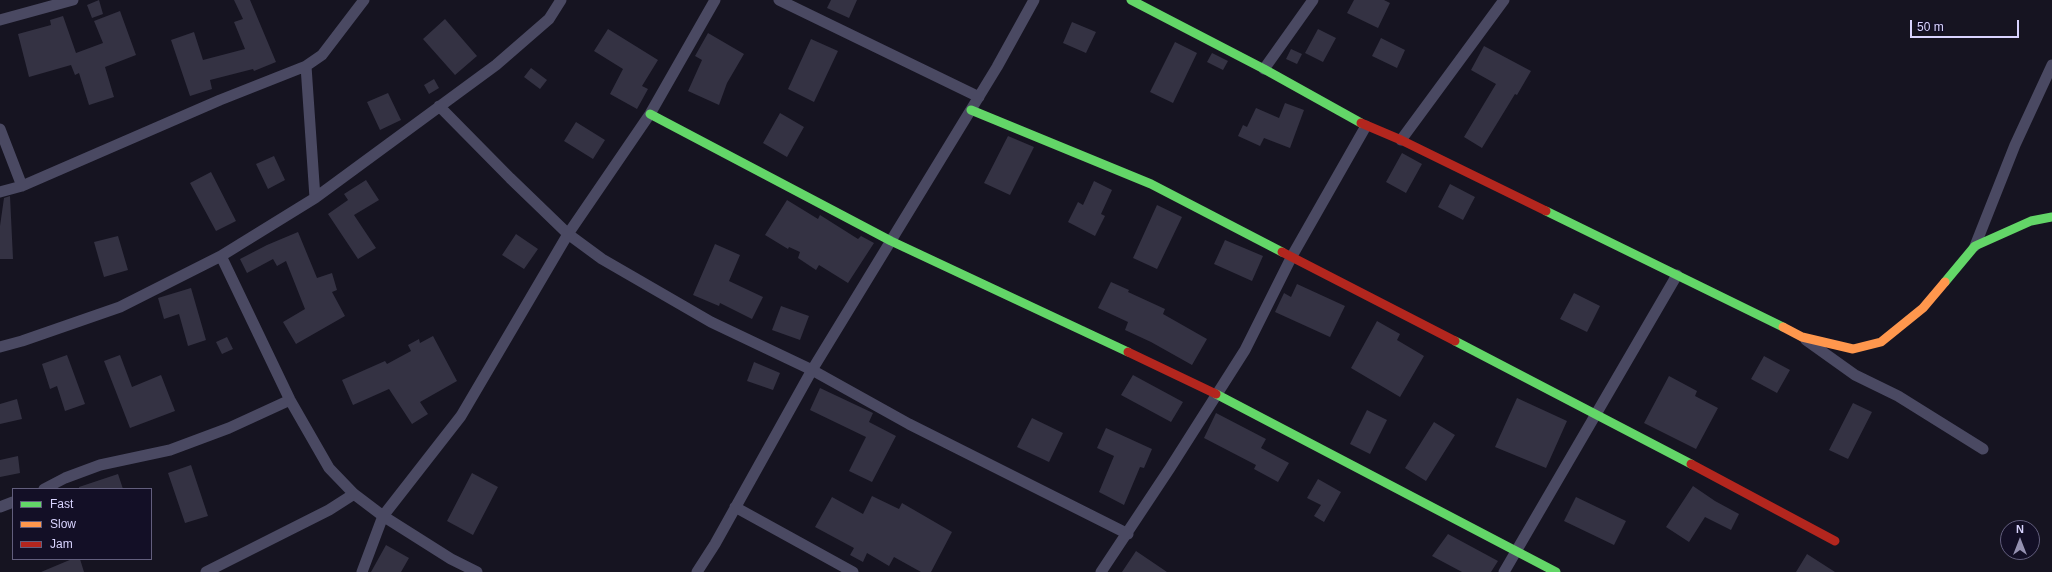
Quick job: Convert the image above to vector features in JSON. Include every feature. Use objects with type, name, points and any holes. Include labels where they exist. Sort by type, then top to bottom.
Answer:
[{"type":"street","points":[[0,20],[73,0]]},
{"type":"street","points":[[0,192],[22,186],[220,100],[306,66],[322,55],[364,0]]},
{"type":"street","points":[[0,346],[22,341],[120,307],[221,256],[315,198],[496,65],[549,18],[561,0]]},
{"type":"street","points":[[362,572],[383,516],[461,416],[568,234],[650,114],[715,0]]},
{"type":"street","points":[[779,0],[979,97]]},
{"type":"street","points":[[696,572],[735,507],[812,370],[979,97],[1034,0]]},
{"type":"street","points":[[1131,0],[1264,69],[1366,126],[1401,140],[1802,338],[1855,376],[1898,396],[1983,449]]},
{"type":"street","points":[[1264,69],[1313,0]]},
{"type":"street","points":[[1401,140],[1504,0]]},
{"type":"street","points":[[1802,338],[1853,349],[1881,342],[1923,308],[1975,246],[2015,145],[2052,65]]},
{"type":"street","points":[[306,66],[315,198]]},
{"type":"street","points":[[439,106],[568,234],[602,259],[711,322],[812,370],[909,424],[1128,534]]},
{"type":"street","points":[[971,110],[1151,184],[1596,414],[1835,541]]},
{"type":"street","points":[[650,114],[891,241],[1217,394],[1556,572]]},
{"type":"street","points":[[1101,572],[1128,534],[1245,350],[1292,256],[1366,126]]},
{"type":"street","points":[[0,129],[22,186]]},
{"type":"street","points":[[1975,246],[2031,221],[2052,217]]},
{"type":"street","points":[[221,256],[290,400],[329,468],[354,494],[383,516],[451,559],[477,572]]},
{"type":"street","points":[[1504,572],[1677,275]]},
{"type":"street","points":[[46,488],[65,478],[100,465],[170,450],[229,428],[290,400]]},
{"type":"street","points":[[206,572],[256,549],[329,510],[354,494]]},
{"type":"street","points":[[0,507],[12,502]]},
{"type":"street","points":[[735,507],[853,572]]},
{"type":"building","points":[[99,0],[103,14],[92,18],[87,5]]},
{"type":"building","points":[[234,0],[250,0],[276,62],[254,71],[253,69],[210,80],[212,89],[190,96],[171,40],[194,32],[203,60],[245,49],[234,22],[243,19]]},
{"type":"building","points":[[831,0],[857,0],[849,18],[827,8]]},
{"type":"building","points":[[1354,0],[1384,0],[1390,3],[1378,28],[1347,13]]},
{"type":"building","points":[[120,11],[136,55],[105,67],[114,97],[89,105],[79,73],[75,75],[71,65],[29,77],[18,34],[51,25],[50,20],[63,16],[76,53],[103,43],[94,21]]},
{"type":"building","points":[[445,19],[477,56],[455,75],[423,39]]},
{"type":"building","points":[[1072,22],[1096,32],[1086,53],[1063,43]]},
{"type":"building","points":[[608,29],[658,60],[642,86],[648,89],[637,109],[610,94],[623,69],[594,51]]},
{"type":"building","points":[[1318,29],[1336,38],[1323,62],[1305,53]]},
{"type":"building","points":[[708,33],[744,54],[727,83],[719,105],[688,91],[702,60],[695,56]]},
{"type":"building","points":[[1381,38],[1405,50],[1397,68],[1372,56]]},
{"type":"building","points":[[811,39],[838,51],[814,102],[788,89]]},
{"type":"building","points":[[1175,42],[1197,53],[1173,103],[1150,92]]},
{"type":"building","points":[[1484,46],[1531,71],[1482,148],[1464,137],[1496,84],[1471,70]]},
{"type":"building","points":[[1291,49],[1302,54],[1297,64],[1286,59]]},
{"type":"building","points":[[1212,53],[1228,61],[1223,70],[1207,62]]},
{"type":"building","points":[[531,68],[547,80],[540,89],[524,77]]},
{"type":"building","points":[[434,79],[439,88],[429,94],[424,85]]},
{"type":"building","points":[[388,93],[401,120],[380,130],[367,102]]},
{"type":"building","points":[[1285,103],[1304,110],[1290,148],[1264,138],[1260,146],[1238,136],[1243,125],[1247,127],[1256,108],[1279,118]]},
{"type":"building","points":[[780,113],[804,127],[787,157],[763,143]]},
{"type":"building","points":[[576,122],[605,140],[593,159],[564,141]]},
{"type":"building","points":[[1008,136],[1034,147],[1010,195],[984,183]]},
{"type":"building","points":[[1402,153],[1422,164],[1406,193],[1386,182]]},
{"type":"building","points":[[274,156],[285,180],[268,189],[256,164]]},
{"type":"building","points":[[211,172],[236,221],[216,231],[190,183]]},
{"type":"building","points":[[366,180],[379,200],[354,215],[376,248],[358,259],[328,214],[348,200],[344,194]]},
{"type":"building","points":[[1094,181],[1112,190],[1101,214],[1105,216],[1095,236],[1068,222],[1078,202],[1083,205]]},
{"type":"building","points":[[1450,184],[1475,197],[1463,220],[1438,207]]},
{"type":"building","points":[[10,196],[13,259],[0,259],[0,226],[4,198]]},
{"type":"building","points":[[787,200],[818,219],[820,215],[858,239],[861,236],[874,243],[848,283],[819,265],[816,270],[798,258],[800,252],[789,247],[788,249],[765,235]]},
{"type":"building","points":[[1157,205],[1182,217],[1157,269],[1133,258]]},
{"type":"building","points":[[298,232],[317,278],[332,273],[337,290],[332,292],[345,316],[296,344],[283,322],[305,309],[286,261],[277,266],[273,259],[247,273],[240,259],[267,245]]},
{"type":"building","points":[[516,234],[538,249],[524,269],[502,255]]},
{"type":"building","points":[[118,236],[128,270],[104,277],[94,242]]},
{"type":"building","points":[[1225,240],[1263,256],[1252,281],[1214,264]]},
{"type":"building","points":[[715,244],[740,255],[729,281],[763,297],[752,319],[720,303],[719,306],[693,295]]},
{"type":"building","points":[[1111,282],[1129,290],[1128,292],[1165,309],[1163,314],[1207,339],[1192,365],[1151,342],[1125,330],[1128,322],[1098,308]]},
{"type":"building","points":[[1297,284],[1345,306],[1330,337],[1275,312],[1284,293],[1291,297]]},
{"type":"building","points":[[191,288],[206,340],[188,346],[179,314],[164,319],[158,298]]},
{"type":"building","points":[[1574,293],[1600,306],[1587,332],[1560,319]]},
{"type":"building","points":[[781,306],[809,316],[800,340],[772,330]]},
{"type":"building","points":[[1377,321],[1400,334],[1397,340],[1424,356],[1400,397],[1351,368]]},
{"type":"building","points":[[433,336],[457,381],[420,402],[428,414],[412,424],[389,389],[353,405],[342,380],[385,361],[387,364],[411,351],[408,345],[419,339],[420,343]]},
{"type":"building","points":[[227,337],[233,349],[222,354],[216,342]]},
{"type":"building","points":[[67,355],[85,404],[65,411],[57,386],[50,389],[42,364]]},
{"type":"building","points":[[120,355],[132,387],[161,375],[175,411],[130,428],[104,361]]},
{"type":"building","points":[[1764,356],[1790,370],[1777,393],[1751,379]]},
{"type":"building","points":[[754,362],[780,373],[773,390],[747,381]]},
{"type":"building","points":[[1133,375],[1183,402],[1171,422],[1121,395]]},
{"type":"building","points":[[1669,376],[1697,391],[1695,396],[1718,408],[1696,449],[1644,423]]},
{"type":"building","points":[[820,388],[873,413],[869,422],[896,436],[872,482],[849,471],[866,437],[810,410]]},
{"type":"building","points":[[1517,398],[1567,421],[1546,468],[1495,447]]},
{"type":"building","points":[[17,399],[22,419],[0,424],[0,404]]},
{"type":"building","points":[[1853,403],[1872,412],[1848,459],[1829,450]]},
{"type":"building","points":[[1367,410],[1387,420],[1370,454],[1350,444]]},
{"type":"building","points":[[1216,413],[1266,439],[1261,448],[1289,463],[1278,482],[1254,469],[1256,465],[1204,438]]},
{"type":"building","points":[[1032,418],[1063,433],[1049,462],[1017,447]]},
{"type":"building","points":[[1434,422],[1455,435],[1426,481],[1405,468]]},
{"type":"building","points":[[1106,428],[1152,449],[1144,468],[1140,467],[1124,505],[1099,492],[1114,456],[1097,448]]},
{"type":"building","points":[[18,456],[20,473],[0,477],[0,460]]},
{"type":"building","points":[[191,465],[208,516],[185,523],[168,473]]},
{"type":"building","points":[[472,473],[498,487],[473,535],[447,521]]},
{"type":"building","points":[[118,474],[123,488],[79,488]]},
{"type":"building","points":[[1318,479],[1341,492],[1324,522],[1314,516],[1321,505],[1307,498]]},
{"type":"building","points":[[1693,486],[1715,501],[1739,514],[1731,530],[1705,517],[1689,542],[1666,527]]},
{"type":"building","points":[[872,496],[899,509],[902,503],[952,532],[931,572],[921,572],[894,557],[889,566],[867,553],[863,562],[850,555],[854,548],[815,527],[832,497],[863,514]]},
{"type":"building","points":[[1576,497],[1626,521],[1614,545],[1564,521]]},
{"type":"building","points":[[1448,534],[1498,561],[1491,572],[1462,572],[1432,556]]},
{"type":"building","points":[[386,545],[409,558],[401,572],[371,572]]},
{"type":"building","points":[[1136,551],[1167,572],[1122,572]]},
{"type":"building","points":[[1807,554],[1835,572],[1796,572]]},
{"type":"building","points":[[70,560],[80,560],[84,572],[41,572]]},
{"type":"traffic: fast","points":[[1131,0],[1264,69],[1361,123]]},
{"type":"traffic: fast","points":[[971,110],[1151,184],[1282,252]]},
{"type":"traffic: fast","points":[[650,114],[891,241],[1128,352]]},
{"type":"traffic: fast","points":[[1546,211],[1783,327]]},
{"type":"traffic: fast","points":[[1945,282],[1975,246],[2031,221],[2052,217]]},
{"type":"traffic: fast","points":[[1455,341],[1691,464]]},
{"type":"traffic: fast","points":[[1216,394],[1556,572]]},
{"type":"traffic: slow","points":[[1783,327],[1802,337],[1853,349],[1881,342],[1923,308],[1945,282]]},
{"type":"traffic: jam","points":[[1361,123],[1401,140],[1546,211]]},
{"type":"traffic: jam","points":[[1282,252],[1455,341]]},
{"type":"traffic: jam","points":[[1128,352],[1216,394]]},
{"type":"traffic: jam","points":[[1691,464],[1835,541]]}]
